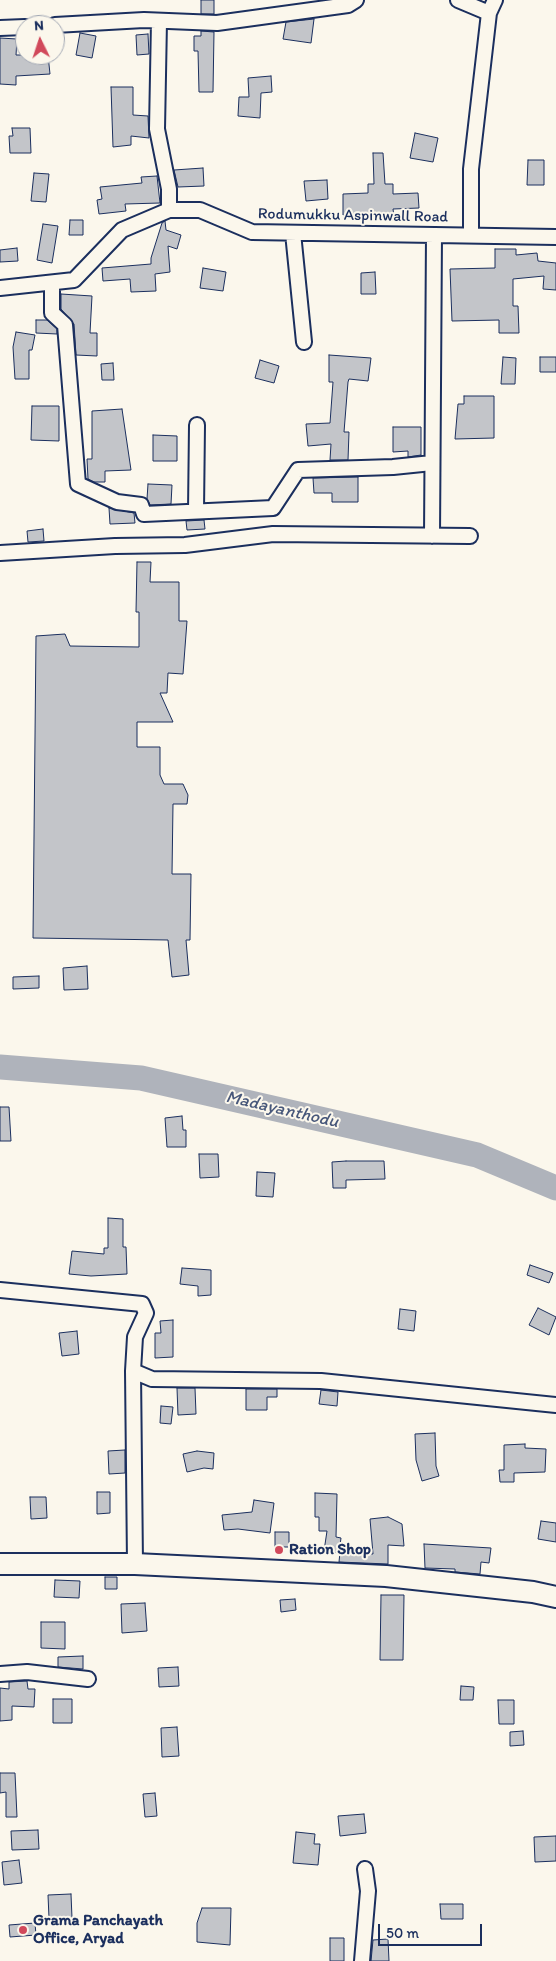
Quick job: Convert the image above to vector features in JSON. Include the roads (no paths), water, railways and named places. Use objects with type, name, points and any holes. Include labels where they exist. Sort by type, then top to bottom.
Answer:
[{"type":"main road","points":[[0,1564],[135,1564],[386,1576],[533,1592],[556,1597]]},
{"type":"street","points":[[65,25],[159,21],[217,23],[348,6],[356,0]]},
{"type":"street","points":[[458,0],[489,13]]},
{"type":"street","points":[[472,235],[471,169],[489,13],[495,0]]},
{"type":"street","points":[[159,21],[157,129],[169,189],[169,210]]},
{"type":"street","points":[[0,28],[15,27]]},
{"type":"street","name":"Rodumukku Aspinwall Road","points":[[0,288],[74,280],[122,230],[169,210],[200,210],[252,232],[556,237]]},
{"type":"street","points":[[293,233],[304,342]]},
{"type":"street","points":[[432,536],[434,235]]},
{"type":"street","points":[[52,283],[52,313],[65,325],[78,484],[117,502],[140,505],[144,514],[273,508],[298,470],[393,467],[432,463]]},
{"type":"street","points":[[196,512],[197,425]]},
{"type":"street","points":[[0,553],[115,546],[185,546],[273,534],[470,536]]},
{"type":"street","points":[[0,1290],[142,1304],[146,1313],[135,1337],[133,1371],[135,1564]]},
{"type":"street","points":[[133,1371],[152,1379],[321,1381],[556,1406]]},
{"type":"street","points":[[0,1674],[27,1672],[88,1679]]},
{"type":"street","points":[[362,1961],[368,1891],[365,1869]]},
{"type":"waterway","name":"Madayanthodu","points":[[0,1067],[141,1078],[477,1155],[556,1188]]},
{"type":"place","name":"Ration Shop","points":[[279,1550]]},
{"type":"place","name":"Grama Panchayath Office, Aryad","points":[[23,1930]]}]
